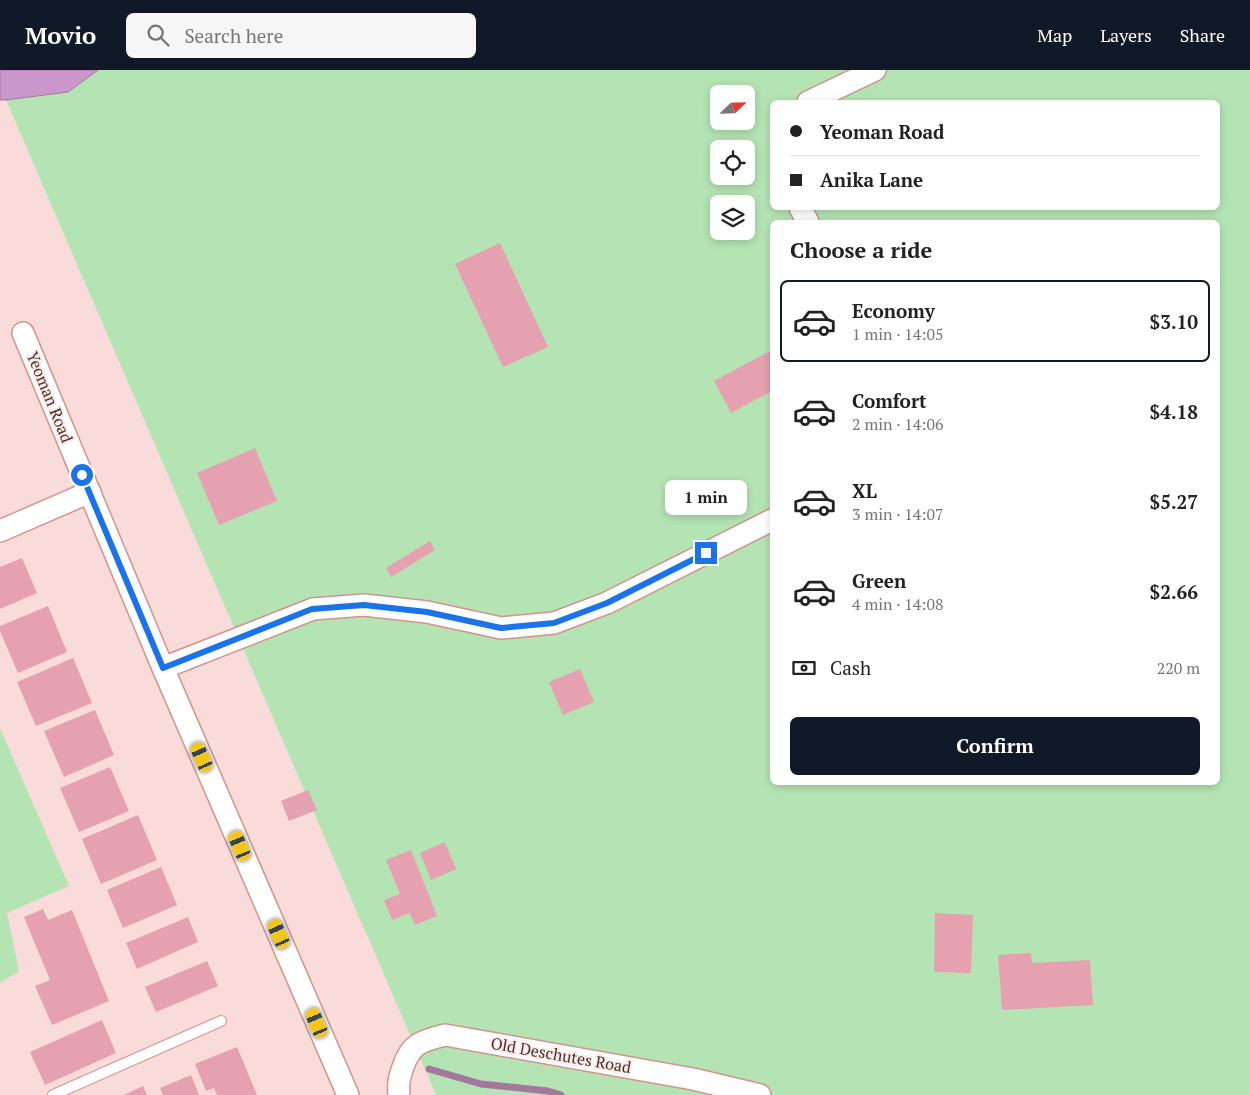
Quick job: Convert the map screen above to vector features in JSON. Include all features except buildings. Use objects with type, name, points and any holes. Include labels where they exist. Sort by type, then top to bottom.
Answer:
[{"type":"street","points":[[812,100],[875,70]]},
{"type":"street","name":"Yeoman Road","points":[[23,332],[163,668],[348,1095]]},
{"type":"street","points":[[0,531],[90,492]]},
{"type":"street","points":[[163,668],[312,609],[364,605],[427,612],[501,628],[554,623],[607,603],[770,521]]},
{"type":"street","name":"Old Deschutes Road","points":[[399,1095],[398,1082],[408,1053],[423,1041],[445,1035],[693,1079],[760,1095]]},
{"type":"lane","points":[[53,1095],[221,1021]]},
{"type":"green space","points":[[98,70],[1250,70],[1250,1095],[436,1095],[6,100],[68,92]]},
{"type":"green space","points":[[0,728],[69,886],[7,913],[19,971],[0,983]]},
{"type":"shaded area","points":[[0,70],[98,70],[68,92],[0,100]]},
{"type":"waterway","points":[[429,1069],[481,1084],[548,1091],[561,1095]]},
{"type":"route","points":[[82,475],[163,668],[312,609],[364,605],[427,612],[501,628],[554,623],[607,603],[706,553]]}]
